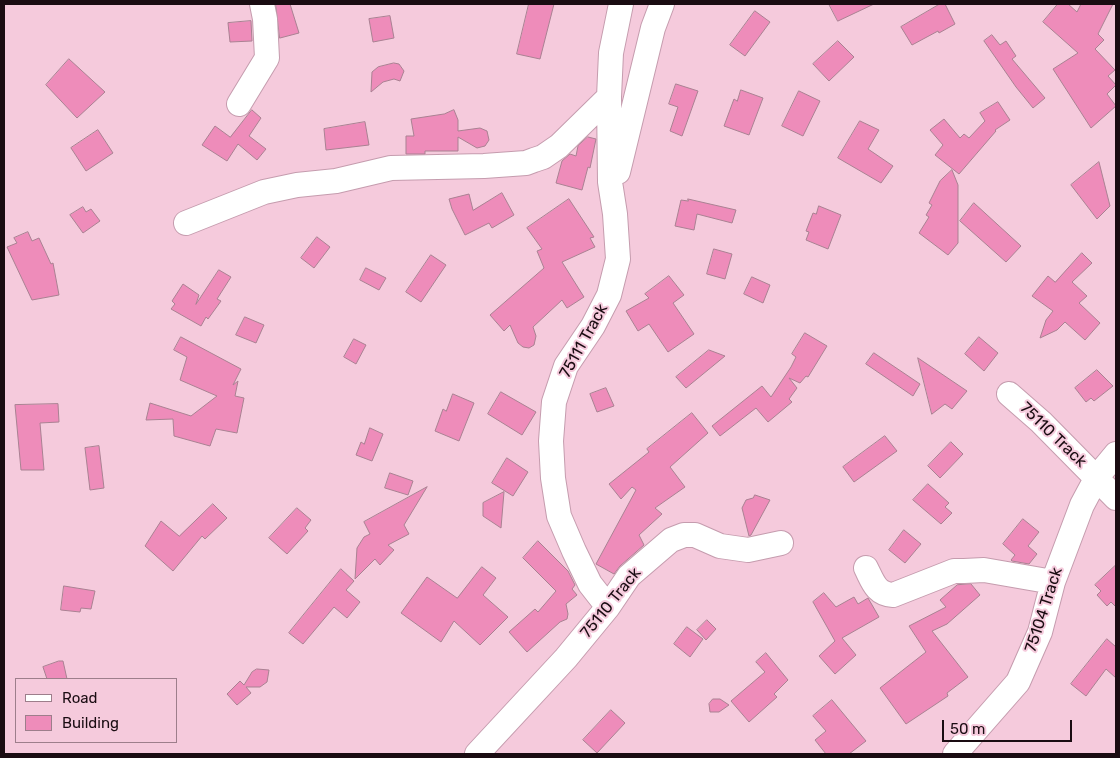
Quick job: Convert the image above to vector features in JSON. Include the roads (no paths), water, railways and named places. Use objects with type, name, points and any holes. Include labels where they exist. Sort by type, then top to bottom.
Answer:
[{"type":"street","points":[[239,104],[267,58],[262,4]]},
{"type":"street","name":"75111 Track","points":[[608,607],[590,584],[560,516],[553,478],[551,441],[554,402],[566,366],[593,326],[609,295],[618,259],[615,214],[610,182],[610,97],[611,53],[621,4]]},
{"type":"street","points":[[610,182],[617,177],[652,28],[662,4]]},
{"type":"street","points":[[186,222],[264,192],[336,180],[391,168],[526,163],[543,157],[559,146],[610,97]]},
{"type":"street","name":"75110 Track","points":[[1009,394],[1097,477],[1116,498]]},
{"type":"street","name":"75104 Track","points":[[955,754],[1018,682],[1040,632],[1052,582],[1082,505],[1097,477],[1116,454]]},
{"type":"street","name":"75110 Track","points":[[477,754],[566,658],[608,607],[629,576],[671,540],[678,537],[695,535],[720,546],[748,550],[781,543]]},
{"type":"street","points":[[866,568],[876,588],[886,594],[902,592],[954,571],[964,570],[984,570],[1052,582]]}]
